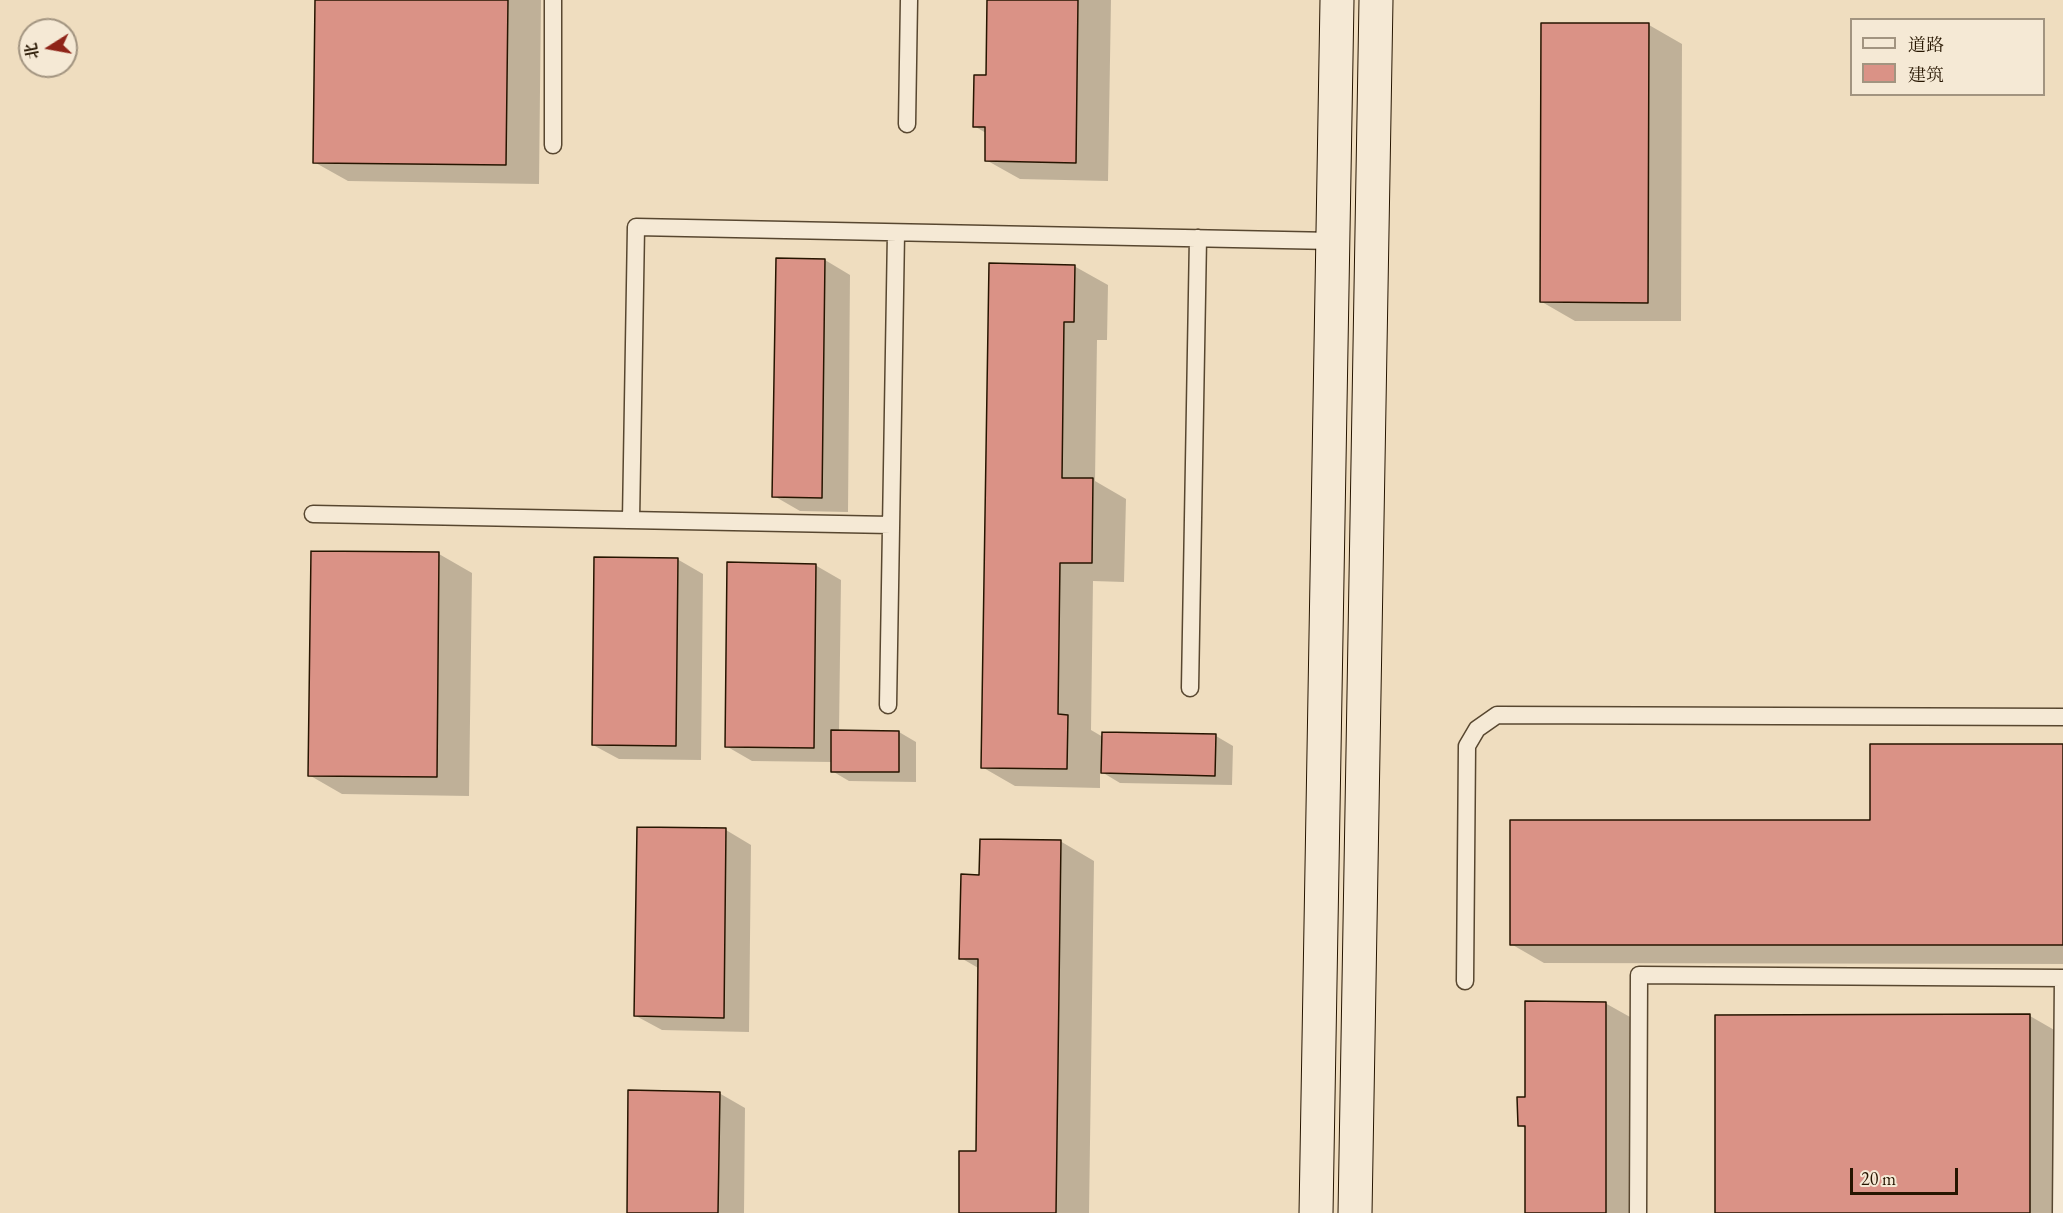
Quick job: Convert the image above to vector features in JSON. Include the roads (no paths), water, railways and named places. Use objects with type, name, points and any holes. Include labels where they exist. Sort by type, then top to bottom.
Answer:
[{"type":"street","points":[[1316,1213],[1337,0]]},
{"type":"street","points":[[1355,1213],[1376,0]]},
{"type":"lane","points":[[553,0],[553,145]]},
{"type":"lane","points":[[907,124],[909,0]]},
{"type":"lane","points":[[631,520],[636,227],[1333,241]]},
{"type":"lane","points":[[888,705],[896,233]]},
{"type":"lane","points":[[1190,688],[1198,238]]},
{"type":"lane","points":[[313,514],[891,525]]},
{"type":"lane","points":[[1465,981],[1467,746],[1477,729],[1497,716],[2063,717]]},
{"type":"lane","points":[[1638,1213],[1639,975],[1651,975],[2063,978],[2061,1213]]}]
